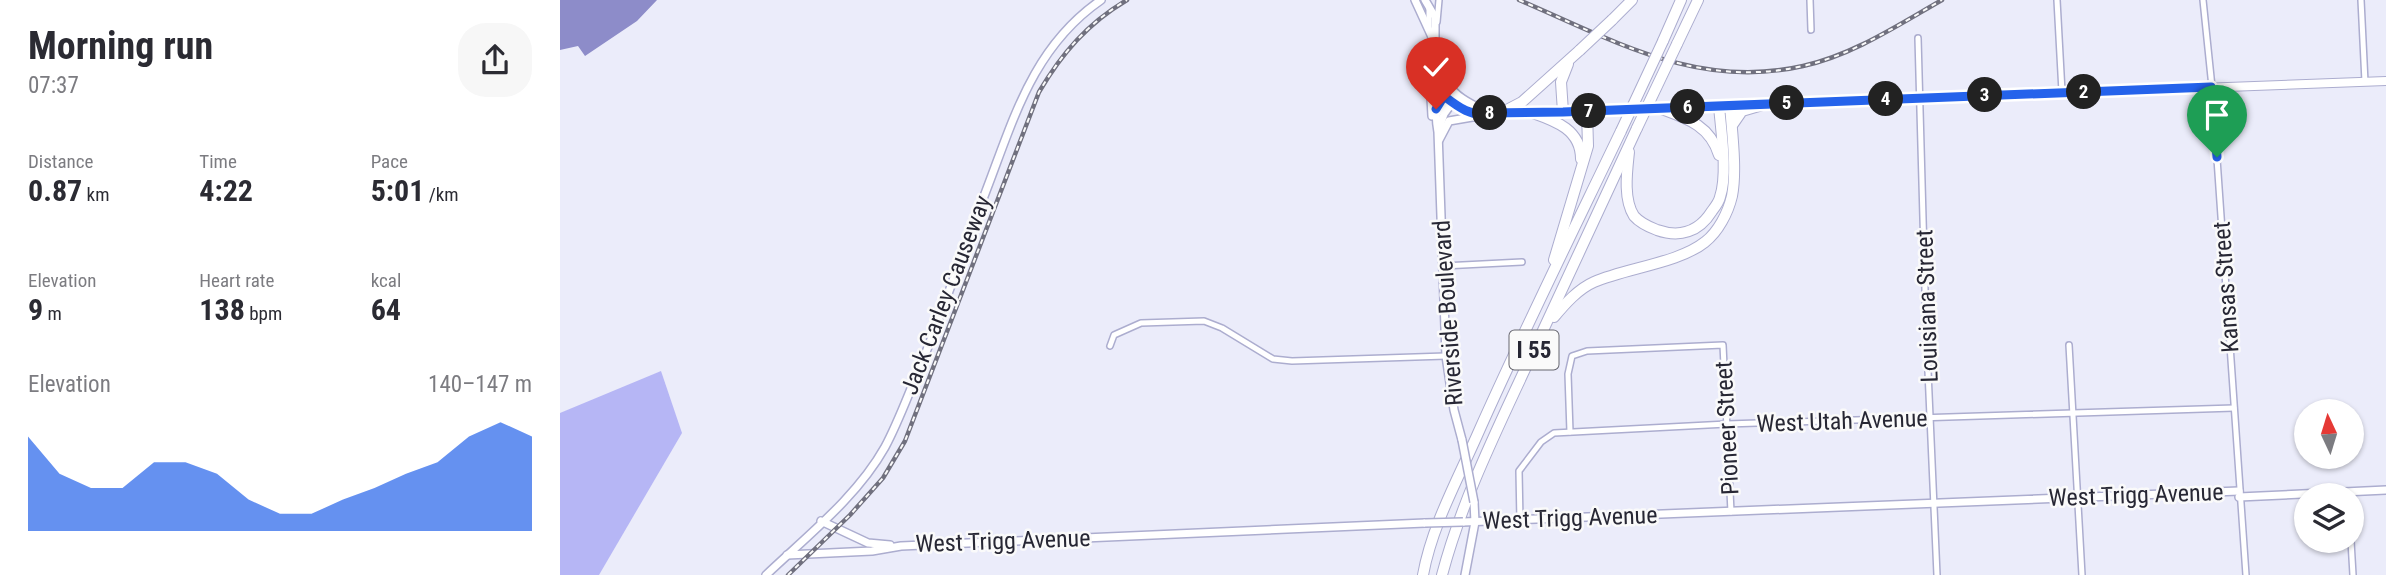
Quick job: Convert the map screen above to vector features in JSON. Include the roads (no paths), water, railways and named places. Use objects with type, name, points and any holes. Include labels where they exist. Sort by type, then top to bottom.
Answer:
[{"type":"highway","points":[[1490,114],[1522,102],[1570,61],[1632,0]]},
{"type":"highway","name":"I 55","points":[[1423,575],[1427,555],[1452,493],[1681,0]]},
{"type":"highway","name":"I 55","points":[[1442,575],[1451,541],[1468,499],[1541,335],[1698,0]]},
{"type":"highway","points":[[1563,112],[1561,82],[1570,61]]},
{"type":"highway","points":[[1732,128],[1736,117],[1742,111],[1766,104]]},
{"type":"highway","points":[[1541,335],[1566,302],[1591,283],[1677,256],[1705,243],[1721,224],[1732,196],[1730,105]]},
{"type":"highway","points":[[1630,144],[1627,186],[1634,215],[1647,226],[1667,234],[1688,233],[1706,222],[1720,198],[1723,166],[1719,106]]},
{"type":"highway","points":[[1659,108],[1696,122],[1709,133],[1723,166]]},
{"type":"highway","points":[[1543,293],[1588,146],[1587,111]]},
{"type":"highway","points":[[1533,113],[1560,123],[1576,138],[1581,152],[1581,171]]},
{"type":"main road","points":[[1563,112],[2386,82]]},
{"type":"street","name":"Jack Carley Causeway","points":[[766,575],[867,473],[884,448],[902,412],[1017,109],[1039,64],[1062,34],[1086,10],[1101,0]]},
{"type":"street","points":[[1415,0],[1434,43]]},
{"type":"street","points":[[1434,43],[1438,0]]},
{"type":"street","points":[[1810,0],[1811,30]]},
{"type":"street","points":[[2057,0],[2062,92]]},
{"type":"street","name":"Kansas Street","points":[[2203,0],[2246,575]]},
{"type":"street","points":[[2361,0],[2365,82]]},
{"type":"street","points":[[1428,2],[1429,28]]},
{"type":"street","points":[[1428,2],[1434,17],[1435,60],[1430,80],[1432,115],[1438,144]]},
{"type":"street","name":"Louisiana Street","points":[[1918,38],[1926,327],[1937,575]]},
{"type":"street","points":[[1435,60],[1455,99]]},
{"type":"street","points":[[1433,71],[1444,96]]},
{"type":"street","points":[[1444,96],[1451,89]]},
{"type":"street","points":[[1444,96],[1455,99],[1472,113],[1563,112]]},
{"type":"street","name":"Riverside Boulevard","points":[[1444,96],[1434,116],[1438,132],[1446,356],[1454,410],[1474,502],[1475,522],[1465,575]]},
{"type":"street","name":"Riverside Boulevard","points":[[1438,132],[1444,114],[1455,99]]},
{"type":"street","points":[[1438,144],[1449,121],[1490,114]]},
{"type":"street","points":[[1443,266],[1522,262]]},
{"type":"street","points":[[1110,346],[1114,335],[1141,323],[1203,321],[1222,328],[1273,359],[1446,356]]},
{"type":"street","name":"Pioneer Street","points":[[1570,432],[1568,374],[1572,356],[1587,351],[1723,345],[1731,512]]},
{"type":"street","points":[[2069,345],[2082,575]]},
{"type":"street","name":"West Utah Avenue","points":[[1520,521],[1519,471],[1548,435],[1727,424],[2234,408]]},
{"type":"street","name":"West Trigg Avenue","points":[[2364,492],[2386,490]]},
{"type":"street","name":"West Trigg Avenue","points":[[901,546],[2078,497],[2294,494]]},
{"type":"street","points":[[821,522],[868,543],[901,546]]},
{"type":"street","points":[[786,555],[872,551],[901,546]]},
{"type":"street","points":[[2352,553],[2353,575]]},
{"type":"railway","points":[[788,575],[850,515],[883,478],[905,441],[1039,92],[1077,40],[1127,0]]},
{"type":"railway","points":[[1519,0],[1656,57],[1691,66],[1764,72],[1803,66],[1840,55],[1942,0]]}]
